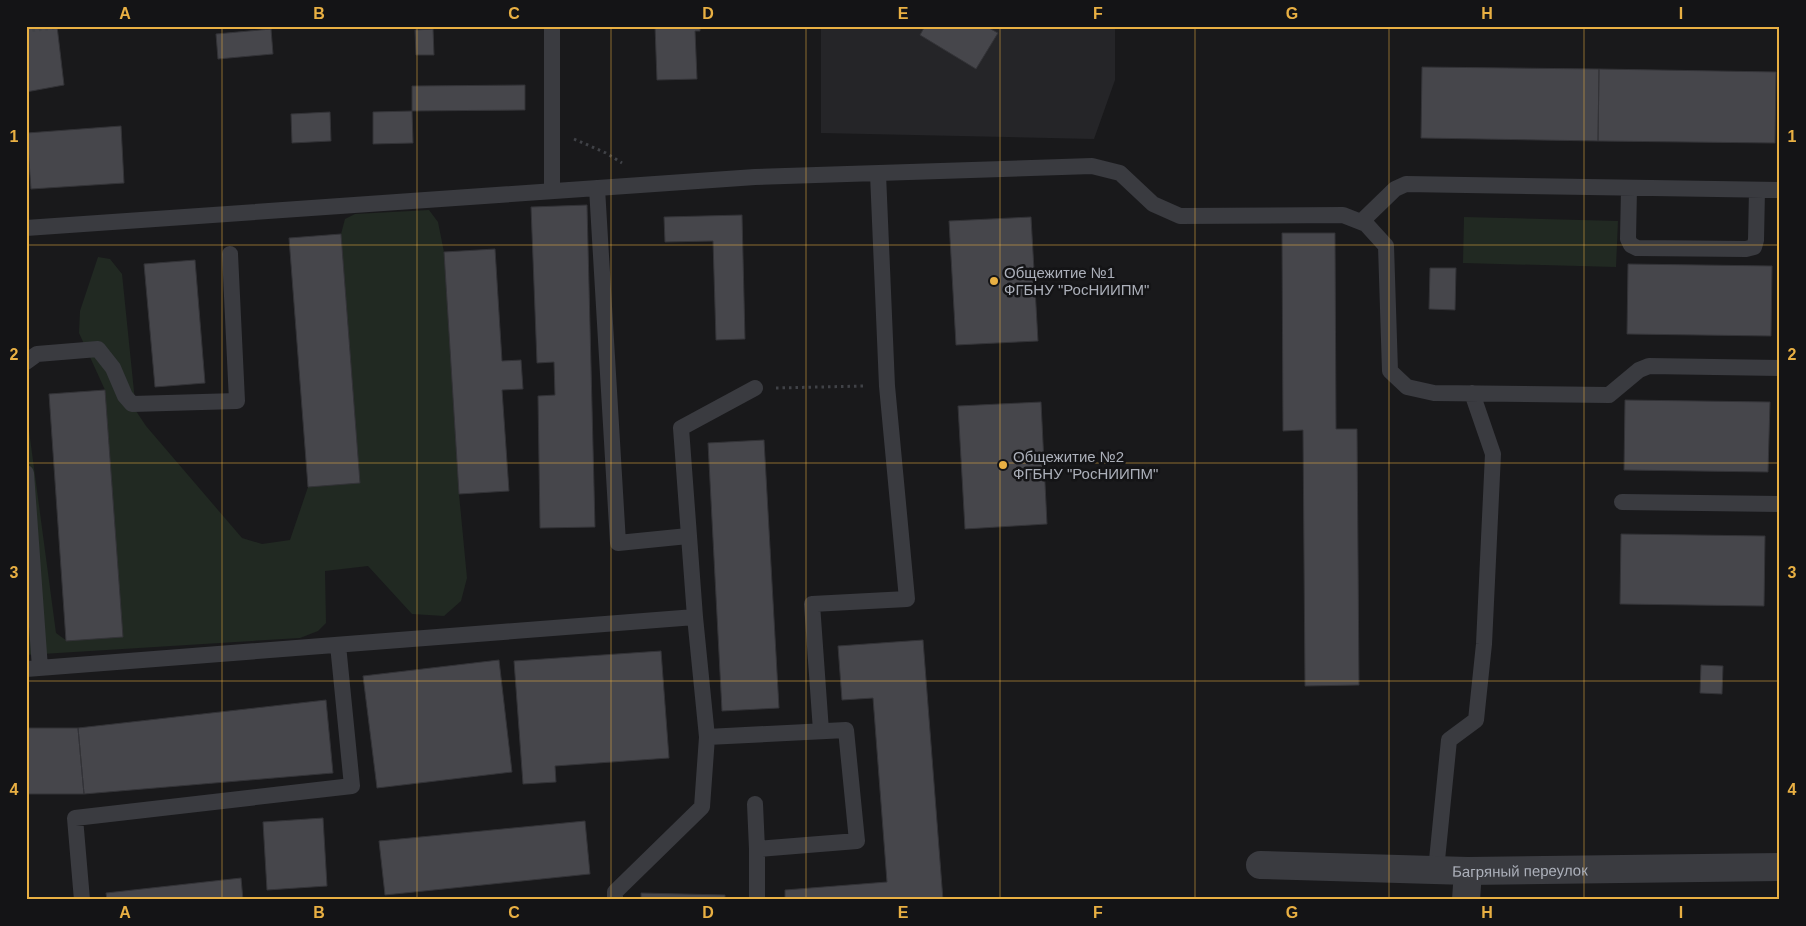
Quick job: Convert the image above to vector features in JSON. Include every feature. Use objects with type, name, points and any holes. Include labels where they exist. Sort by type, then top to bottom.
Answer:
[{"type":"street","name":"Багряный переулок","points":[[1260,865],[1468,871],[1780,867]]},
{"type":"street","points":[[1466,900],[1468,871]]},
{"type":"lane","points":[[552,26],[552,190]]},
{"type":"lane","points":[[26,228],[755,177],[1092,166],[1120,173],[1153,204],[1180,216],[1343,215],[1366,224],[1386,246],[1390,371],[1407,387],[1434,393],[1610,394],[1639,370],[1649,366],[1780,368]]},
{"type":"lane","points":[[821,732],[812,604],[907,599],[888,386],[878,174]]},
{"type":"lane","points":[[1361,222],[1395,189],[1406,184],[1780,190]]},
{"type":"lane","points":[[597,188],[618,543],[688,536]]},
{"type":"lane","points":[[1629,188],[1628,239],[1631,245],[1637,248],[1746,249],[1754,247],[1756,240],[1757,190]]},
{"type":"lane","points":[[26,362],[37,354],[98,349],[113,368],[125,396],[132,404],[237,401],[230,254]]},
{"type":"lane","points":[[615,900],[615,892],[702,807],[707,737],[688,536],[681,428],[755,388]]},
{"type":"lane","points":[[1436,870],[1449,740],[1476,720],[1484,644],[1493,454],[1472,393]]},
{"type":"lane","points":[[26,473],[33,668],[695,617]]},
{"type":"lane","points":[[1622,502],[1780,504]]},
{"type":"lane","points":[[82,900],[75,818],[352,786],[338,645]]},
{"type":"lane","points":[[707,737],[846,730],[857,841],[757,849]]},
{"type":"lane","points":[[755,804],[758,900]]},
{"type":"path","points":[[26,31],[76,26]]},
{"type":"path","points":[[552,129],[606,153],[631,168],[647,184]]},
{"type":"path","points":[[755,388],[888,386]]},
{"type":"shaded area","points":[[821,26],[1115,26],[1115,80],[1094,139],[821,133]]},
{"type":"shaded area","points":[[429,210],[438,222],[444,252],[459,494],[467,578],[461,601],[444,616],[412,614],[368,566],[325,571],[326,623],[318,631],[300,638],[26,655],[26,408],[56,633],[67,641],[122,637],[105,390],[79,333],[80,311],[98,257],[110,259],[122,274],[136,411],[146,426],[242,538],[262,544],[290,540],[308,487],[360,483],[341,234],[345,219],[355,214]]},
{"type":"shaded area","points":[[1464,217],[1618,221],[1616,267],[1463,263]]},
{"type":"building","points":[[26,26],[57,26],[64,85],[26,92]]},
{"type":"building","points":[[655,26],[700,26],[700,31],[695,31],[697,79],[657,80]]},
{"type":"building","points":[[925,26],[990,26],[989,28],[998,33],[976,69],[920,35]]},
{"type":"building","points":[[271,29],[273,54],[218,59],[216,34]]},
{"type":"building","points":[[433,29],[434,55],[416,55],[415,30]]},
{"type":"building","points":[[1422,67],[1599,69],[1598,141],[1421,138]]},
{"type":"building","points":[[1599,69],[1776,72],[1775,143],[1598,141]]},
{"type":"building","points":[[525,85],[525,110],[412,111],[412,86]]},
{"type":"building","points":[[412,111],[413,143],[373,144],[373,112]]},
{"type":"building","points":[[330,112],[331,141],[292,143],[291,114]]},
{"type":"building","points":[[121,126],[124,183],[31,189],[27,133]]},
{"type":"building","points":[[587,205],[595,527],[540,528],[538,396],[555,395],[554,362],[537,363],[531,207]]},
{"type":"building","points":[[742,215],[745,339],[716,340],[713,241],[665,242],[664,217]]},
{"type":"building","name":"Общежитие №1 ФГБНУ \"РосНИИПМ\"","points":[[1031,217],[1038,341],[956,345],[949,221]]},
{"type":"building","points":[[1282,233],[1335,233],[1336,429],[1357,429],[1359,685],[1305,686],[1303,430],[1283,431]]},
{"type":"building","points":[[341,234],[360,483],[308,487],[289,238]]},
{"type":"building","points":[[495,249],[502,361],[521,360],[523,389],[502,390],[509,491],[459,494],[444,252]]},
{"type":"building","points":[[195,260],[205,383],[155,387],[144,264]]},
{"type":"building","points":[[1628,264],[1772,266],[1771,336],[1627,334]]},
{"type":"building","points":[[1430,268],[1456,268],[1455,310],[1429,309]]},
{"type":"building","points":[[105,390],[123,637],[66,641],[49,394]]},
{"type":"building","points":[[1625,400],[1770,402],[1768,472],[1624,470]]},
{"type":"building","name":"Общежитие №2 ФГБНУ \"РосНИИПМ\"","points":[[1041,402],[1047,524],[965,529],[958,406]]},
{"type":"building","points":[[764,440],[779,708],[722,711],[708,443]]},
{"type":"building","points":[[1621,534],[1765,536],[1764,606],[1620,604]]},
{"type":"building","points":[[923,640],[943,900],[785,900],[785,890],[887,882],[873,698],[842,700],[838,646]]},
{"type":"building","points":[[661,651],[669,758],[555,766],[556,782],[523,784],[514,661]]},
{"type":"building","points":[[499,660],[512,772],[377,788],[363,676]]},
{"type":"building","points":[[1701,665],[1723,666],[1722,694],[1700,693]]},
{"type":"building","points":[[326,700],[333,773],[84,794],[78,728]]},
{"type":"building","points":[[26,728],[78,728],[84,794],[26,794]]},
{"type":"building","points":[[323,818],[327,886],[267,890],[263,822]]},
{"type":"building","points":[[585,821],[590,874],[385,895],[379,841]]},
{"type":"building","points":[[241,878],[243,900],[107,900],[106,893]]},
{"type":"building","points":[[641,893],[725,895],[725,900],[641,900]]},
{"type":"place","name":"Общежитие №1 ФГБНУ \"РосНИИПМ\"","points":[[994,281]]},
{"type":"place","name":"Общежитие №2 ФГБНУ \"РосНИИПМ\"","points":[[1003,465]]}]
